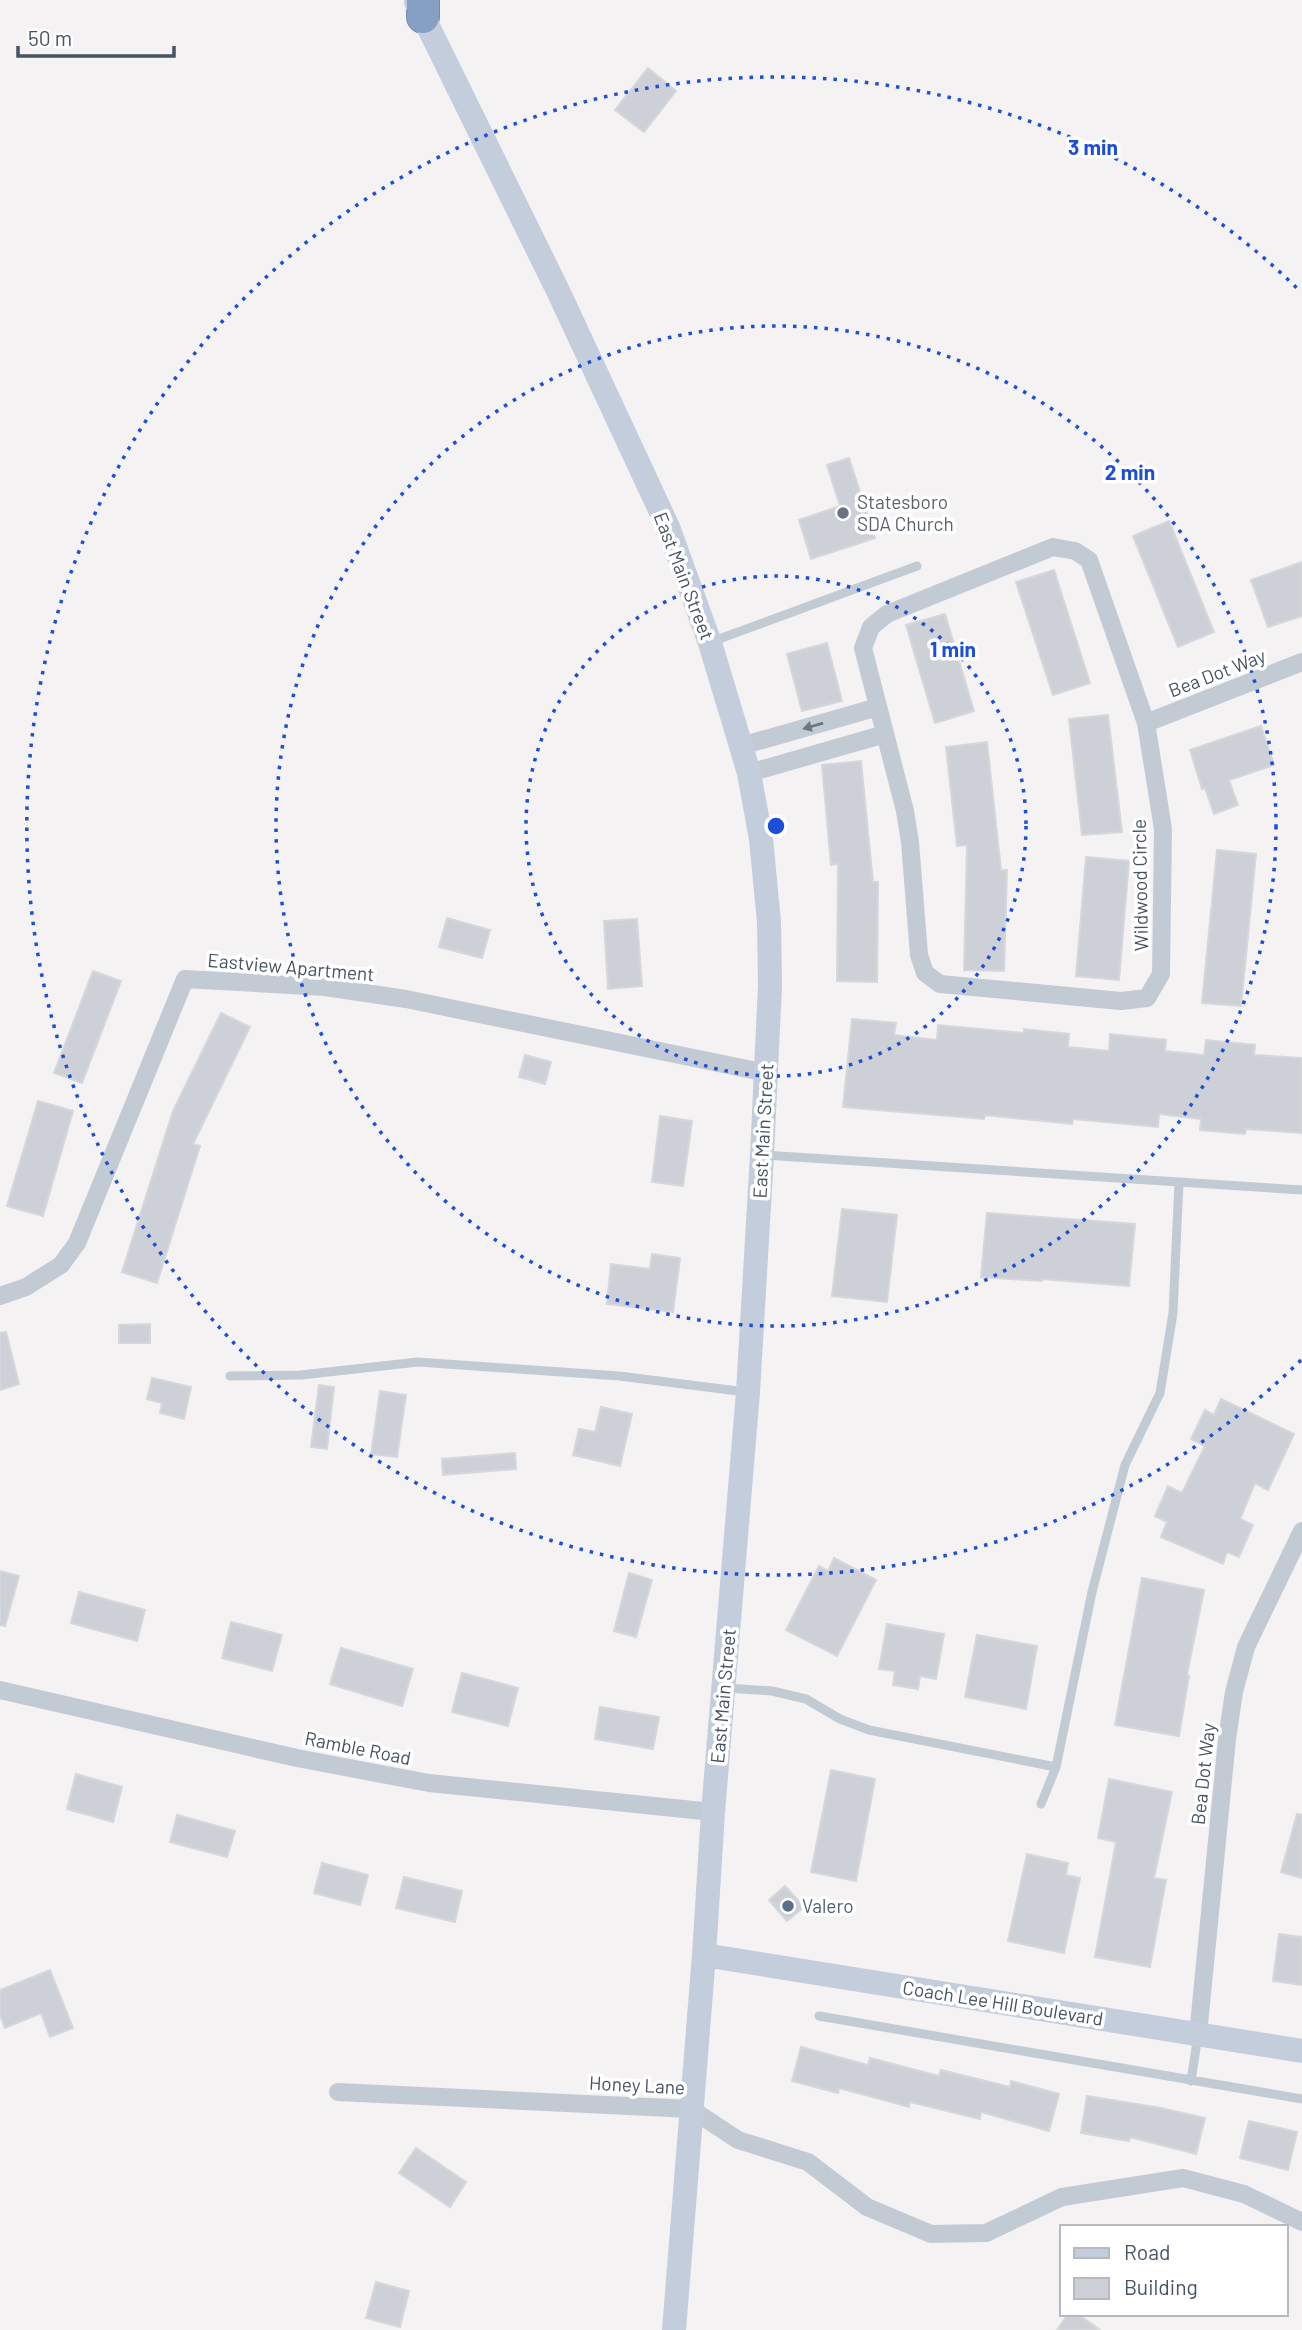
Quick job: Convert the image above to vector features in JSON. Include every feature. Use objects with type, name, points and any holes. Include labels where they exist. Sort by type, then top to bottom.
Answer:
[{"type":"main road","name":"East Main Street","points":[[420,6],[559,293],[668,527],[710,643],[741,746],[761,839],[769,922],[767,1073],[748,1392],[674,2330]]},
{"type":"main road","name":"Coach Lee Hill Boulevard","points":[[704,1955],[1302,2051]]},
{"type":"street","name":"Wildwood Circle","points":[[1053,547],[1075,551],[1089,560],[1146,723],[1163,829],[1161,974],[1147,998],[1121,1001],[940,984],[925,972],[919,955],[910,842],[886,734],[863,648],[871,627],[887,614],[1053,547]]},
{"type":"street","name":"Bea Dot Way","points":[[1146,723],[1302,662]]},
{"type":"street","points":[[741,746],[878,707]]},
{"type":"street","points":[[748,773],[886,734]]},
{"type":"street","name":"Eastview Apartment","points":[[0,1296],[26,1287],[61,1265],[76,1243],[184,979],[325,988],[406,999],[767,1073]]},
{"type":"street","name":"Bea Dot Way","points":[[1199,2035],[1227,1739],[1234,1692],[1246,1647],[1302,1531]]},
{"type":"street","name":"Ramble Road","points":[[0,1690],[297,1758],[429,1783],[713,1812]]},
{"type":"street","name":"Honey Lane","points":[[338,2092],[691,2109],[738,2140],[808,2162],[867,2207],[931,2234],[986,2233],[1062,2197],[1182,2178],[1244,2194],[1302,2222]]},
{"type":"lane","points":[[710,643],[917,566]]},
{"type":"lane","points":[[762,1155],[1302,1189]]},
{"type":"lane","points":[[1041,1804],[1056,1767],[1092,1592],[1125,1465],[1160,1393],[1173,1313],[1179,1182]]},
{"type":"lane","points":[[230,1376],[302,1375],[418,1362],[619,1377],[748,1392]]},
{"type":"lane","points":[[724,1688],[772,1691],[806,1699],[840,1719],[869,1730],[1056,1767]]},
{"type":"lane","points":[[819,2016],[1302,2099]]},
{"type":"lane","points":[[1191,2081],[1199,2035]]},
{"type":"building","points":[[648,68],[676,91],[644,132],[615,110]]},
{"type":"building","name":"Statesboro SDA Church","points":[[849,458],[875,538],[811,559],[799,520],[840,506],[827,465]]},
{"type":"building","points":[[1169,521],[1214,632],[1178,647],[1133,536]]},
{"type":"building","points":[[1302,562],[1302,616],[1268,627],[1251,580]]},
{"type":"building","points":[[1054,570],[1090,683],[1053,695],[1016,582]]},
{"type":"building","points":[[945,614],[974,711],[935,723],[906,625]]},
{"type":"building","points":[[827,643],[842,701],[802,711],[787,654]]},
{"type":"building","points":[[1108,715],[1122,832],[1082,835],[1069,719]]},
{"type":"building","points":[[1261,726],[1274,765],[1229,780],[1238,805],[1214,814],[1205,788],[1202,789],[1190,750]]},
{"type":"building","points":[[987,742],[1001,870],[1007,870],[1004,971],[964,970],[967,845],[957,846],[946,747]]},
{"type":"building","points":[[861,761],[873,882],[878,882],[877,982],[837,981],[838,864],[831,865],[822,765]]},
{"type":"building","points":[[1217,850],[1256,854],[1241,1006],[1202,1003]]},
{"type":"building","points":[[1086,857],[1129,861],[1119,980],[1076,976]]},
{"type":"building","points":[[447,918],[490,930],[482,958],[439,947]]},
{"type":"building","points":[[637,919],[642,986],[608,989],[604,921]]},
{"type":"building","points":[[93,971],[121,981],[82,1083],[54,1073]]},
{"type":"building","points":[[221,1013],[250,1027],[193,1144],[200,1146],[157,1283],[122,1272],[173,1111]]},
{"type":"building","points":[[852,1019],[896,1023],[894,1035],[937,1040],[938,1025],[1069,1034],[1068,1047],[1109,1051],[1110,1034],[1166,1040],[1165,1051],[1204,1055],[1206,1040],[1255,1045],[1254,1055],[1302,1058],[1302,1133],[1246,1129],[1245,1134],[1200,1130],[1201,1119],[1159,1114],[1158,1127],[1073,1119],[1072,1124],[985,1115],[984,1119],[843,1107]]},
{"type":"building","points":[[525,1055],[551,1062],[545,1084],[519,1077]]},
{"type":"building","points":[[38,1101],[73,1111],[43,1216],[7,1206]]},
{"type":"building","points":[[660,1116],[692,1121],[683,1186],[652,1182]]},
{"type":"building","points":[[842,1209],[897,1215],[887,1302],[832,1296]]},
{"type":"building","points":[[987,1213],[1135,1224],[1129,1286],[981,1277]]},
{"type":"building","points":[[652,1254],[680,1258],[673,1312],[607,1304],[611,1264],[650,1269]]},
{"type":"building","points":[[150,1324],[150,1343],[119,1343],[119,1325]]},
{"type":"building","points":[[6,1332],[19,1384],[0,1390],[0,1333]]},
{"type":"building","points":[[152,1378],[191,1387],[184,1419],[160,1413],[162,1403],[147,1399]]},
{"type":"building","points":[[319,1385],[334,1387],[327,1449],[311,1447]]},
{"type":"building","points":[[380,1391],[406,1395],[397,1457],[371,1454]]},
{"type":"building","points":[[1221,1399],[1294,1434],[1268,1490],[1255,1483],[1240,1519],[1253,1525],[1239,1557],[1227,1552],[1223,1564],[1161,1537],[1167,1522],[1155,1516],[1168,1486],[1182,1493],[1205,1446],[1191,1439],[1205,1410],[1214,1415]]},
{"type":"building","points":[[601,1407],[632,1414],[620,1466],[573,1455],[579,1429],[595,1432]]},
{"type":"building","points":[[515,1453],[516,1469],[443,1475],[442,1459]]},
{"type":"building","points":[[834,1558],[876,1580],[837,1656],[786,1630],[819,1566],[828,1571]]},
{"type":"building","points":[[0,1571],[19,1576],[5,1626],[0,1625]]},
{"type":"building","points":[[629,1573],[652,1580],[636,1637],[614,1631]]},
{"type":"building","points":[[1142,1578],[1204,1590],[1187,1675],[1189,1676],[1179,1736],[1115,1725]]},
{"type":"building","points":[[79,1592],[145,1610],[137,1641],[71,1623]]},
{"type":"building","points":[[231,1622],[282,1635],[272,1671],[222,1658]]},
{"type":"building","points":[[887,1624],[944,1634],[936,1679],[920,1676],[918,1689],[893,1685],[895,1671],[879,1669]]},
{"type":"building","points":[[977,1635],[1037,1646],[1026,1709],[965,1697]]},
{"type":"building","points":[[341,1648],[413,1669],[402,1706],[330,1684]]},
{"type":"building","points":[[462,1673],[518,1688],[508,1726],[452,1712]]},
{"type":"building","points":[[600,1707],[659,1717],[653,1749],[595,1739]]},
{"type":"building","points":[[831,1770],[875,1779],[856,1881],[811,1872]]},
{"type":"building","points":[[76,1774],[122,1787],[113,1822],[67,1809]]},
{"type":"building","points":[[1109,1779],[1172,1792],[1154,1878],[1166,1880],[1150,1967],[1095,1957],[1116,1842],[1098,1838]]},
{"type":"building","points":[[1297,1814],[1302,1815],[1302,1878],[1281,1872]]},
{"type":"building","points":[[177,1815],[235,1831],[227,1857],[170,1842]]},
{"type":"building","points":[[1027,1854],[1068,1863],[1066,1875],[1080,1878],[1064,1953],[1008,1941]]},
{"type":"building","points":[[322,1863],[368,1875],[360,1905],[314,1893]]},
{"type":"building","points":[[404,1877],[462,1891],[455,1922],[396,1908]]},
{"type":"building","points":[[785,1886],[804,1907],[787,1921],[769,1900]]},
{"type":"building","points":[[1279,1934],[1302,1937],[1302,1985],[1273,1981]]},
{"type":"building","points":[[50,1970],[73,2028],[50,2037],[41,2013],[5,2028],[0,2015],[0,1990]]},
{"type":"building","points":[[801,2047],[868,2065],[870,2058],[939,2076],[941,2070],[1010,2087],[1011,2081],[1059,2094],[1049,2131],[981,2112],[980,2119],[910,2102],[909,2107],[839,2088],[838,2093],[792,2081]]},
{"type":"building","points":[[1087,2096],[1205,2118],[1196,2154],[1130,2137],[1129,2141],[1081,2133]]},
{"type":"building","points":[[1249,2121],[1297,2132],[1288,2170],[1240,2158]]},
{"type":"building","points":[[416,2148],[466,2182],[450,2207],[399,2173]]},
{"type":"building","points":[[376,2282],[409,2291],[400,2327],[366,2318]]},
{"type":"building","points":[[1067,2316],[1081,2316],[1100,2330],[1057,2330]]},
{"type":"place","name":"Statesboro SDA Church","points":[[843,513]]},
{"type":"place","name":"Valero","points":[[788,1906]]}]
